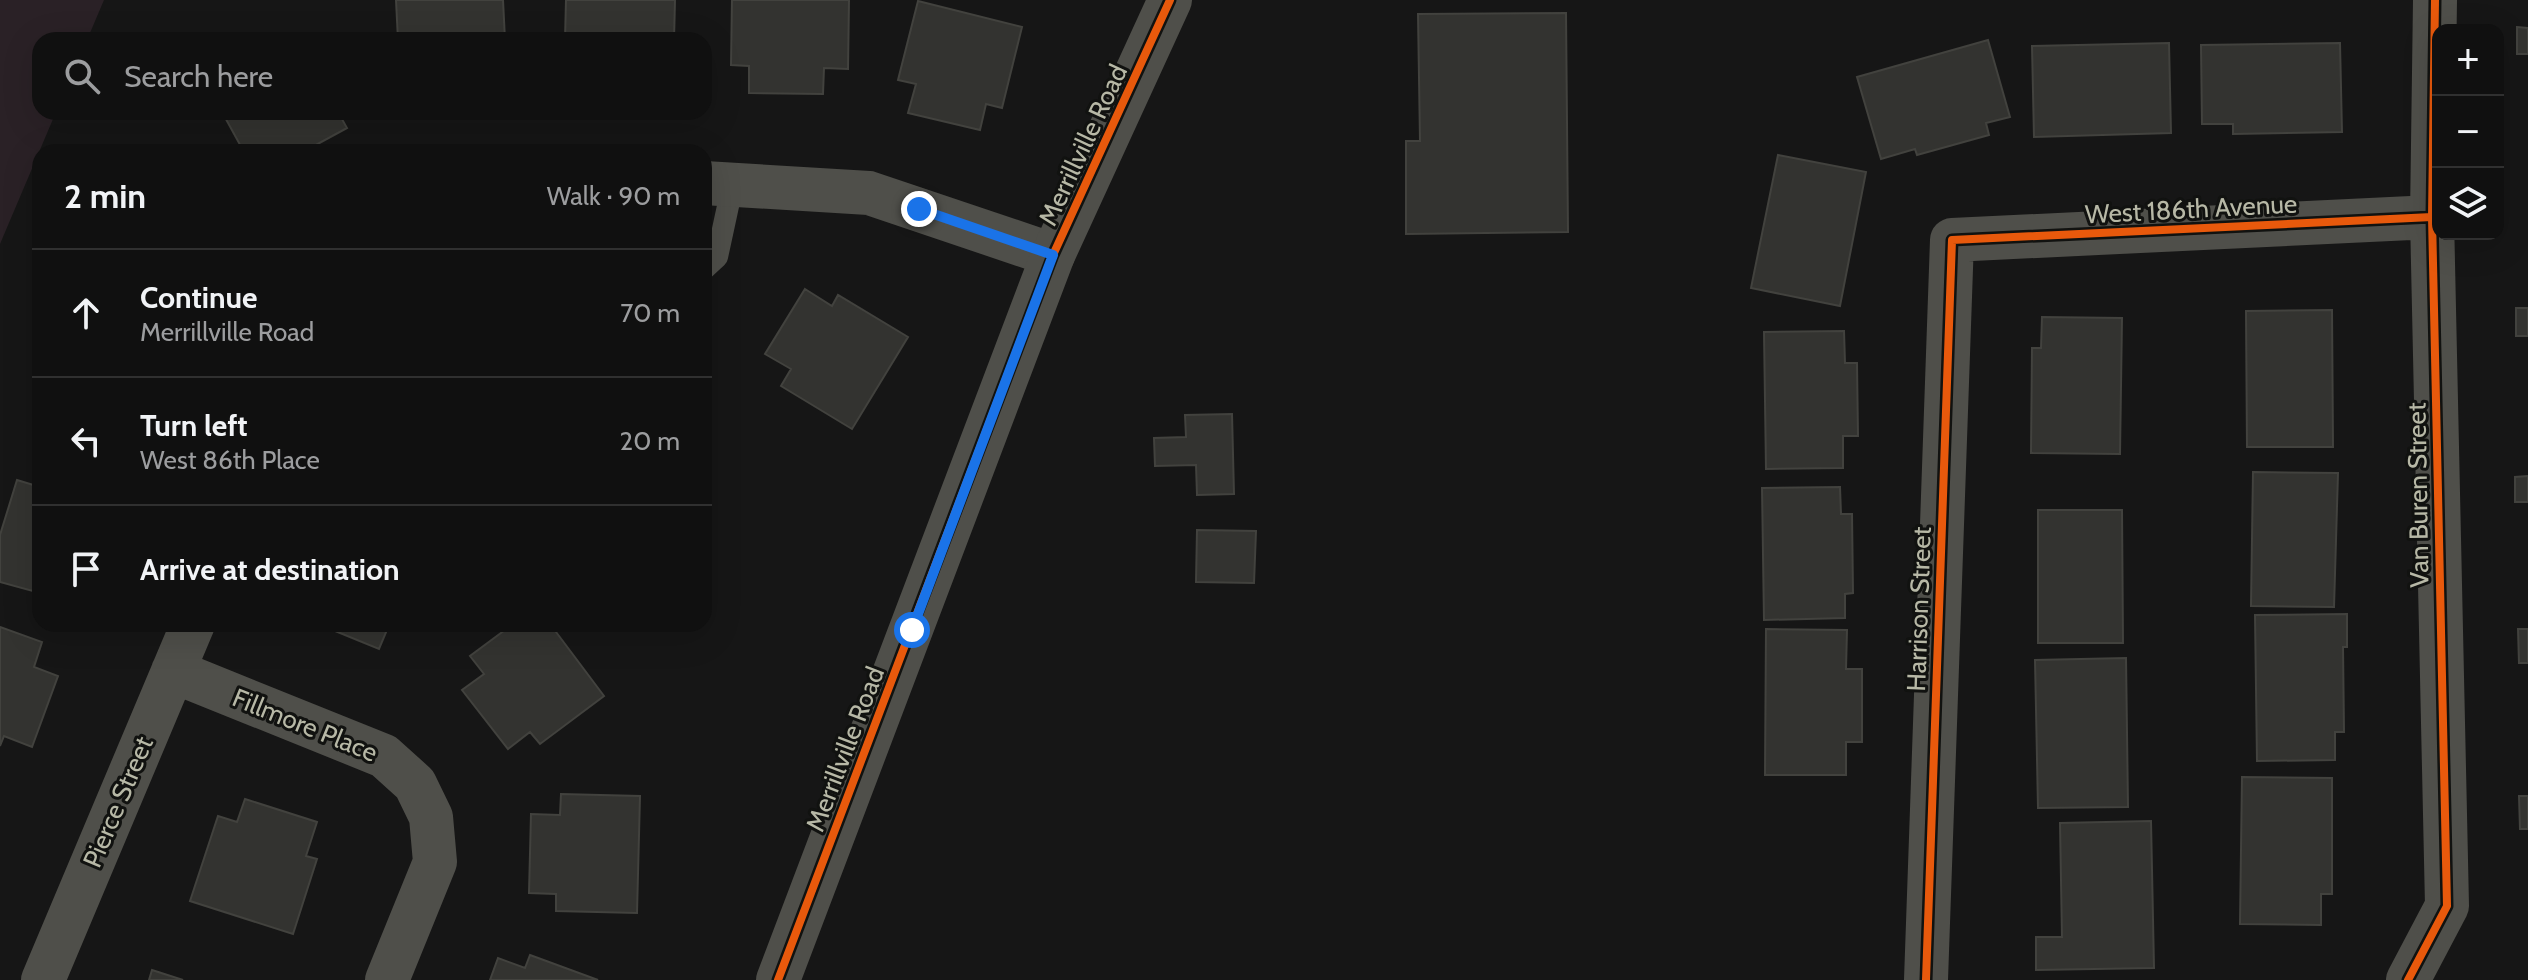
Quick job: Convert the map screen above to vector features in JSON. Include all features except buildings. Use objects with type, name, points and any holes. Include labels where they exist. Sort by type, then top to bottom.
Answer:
[{"type":"street","name":"Merrillville Road","points":[[778,980],[1053,255],[1170,0]]},
{"type":"street","name":"Van Buren Street","points":[[2433,168],[2435,0]]},
{"type":"street","points":[[718,183],[869,193],[1053,255]]},
{"type":"street","name":"West 186th Avenue","points":[[1952,240],[2432,217]]},
{"type":"street","name":"Harrison Street","points":[[1926,980],[1952,240]]},
{"type":"street","name":"Van Buren Street","points":[[2408,980],[2447,906],[2433,240]]},
{"type":"street","name":"Pierce Street","points":[[43,980],[190,632]]},
{"type":"street","name":"Fillmore Place","points":[[173,671],[384,756],[415,784],[431,817],[435,862],[387,980]]},
{"type":"lane","points":[[712,262],[717,257],[718,183]]},
{"type":"shaded area","points":[[0,0],[104,0],[90,32],[32,32],[32,120],[53,120],[42,144],[32,144],[32,169],[0,244]]},
{"type":"cycle path","points":[[778,980],[1053,255],[1170,0]]},
{"type":"cycle path","points":[[2408,980],[2447,906],[2432,217],[2435,0]]},
{"type":"cycle path","points":[[1926,980],[1952,240],[2432,217]]},
{"type":"route","points":[[912,630],[1053,255],[919,209]]}]
